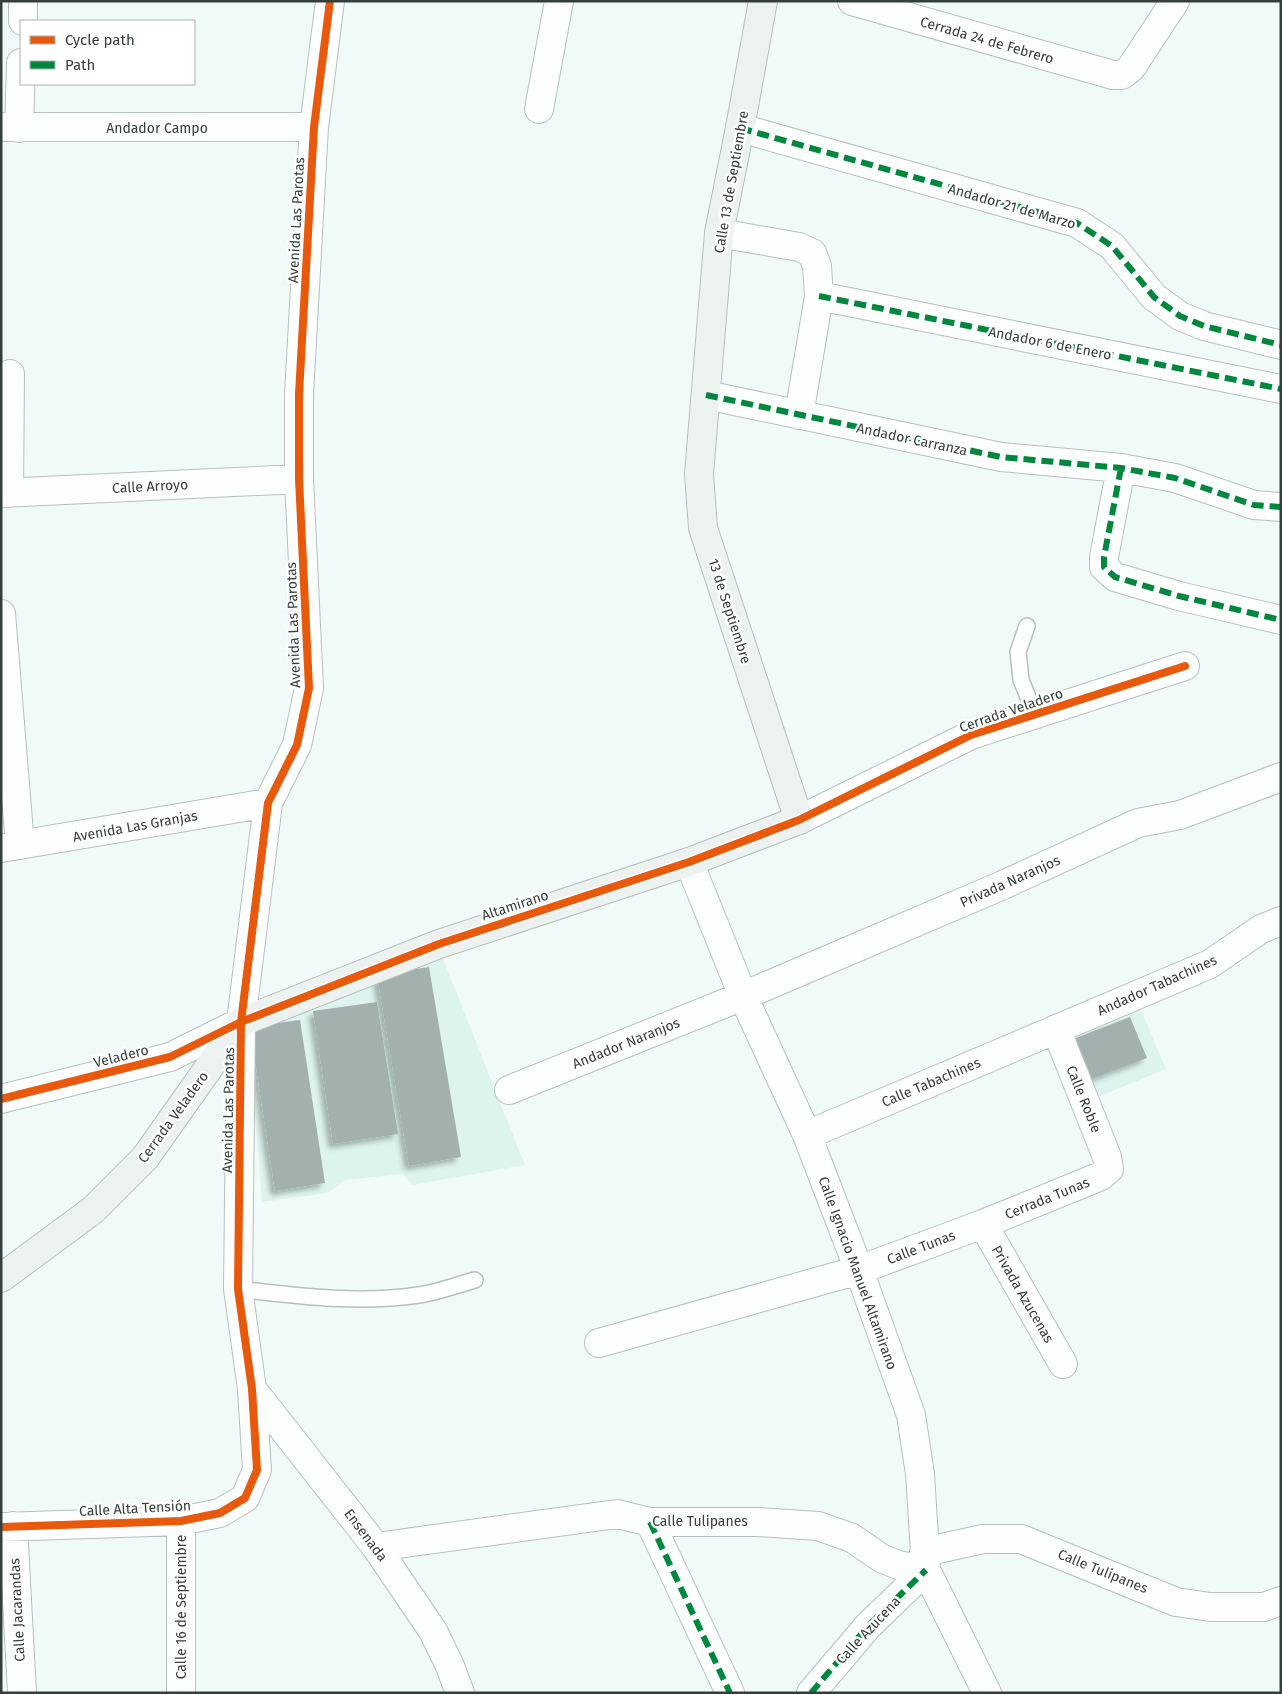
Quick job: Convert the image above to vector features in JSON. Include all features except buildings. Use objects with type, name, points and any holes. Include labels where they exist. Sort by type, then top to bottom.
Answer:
[{"type":"street","points":[[23,1],[23,20]]},
{"type":"street","name":"Avenida Las Parotas","points":[[252,1389],[238,1289],[241,1022],[268,803],[297,745],[309,688],[299,473],[299,394],[314,127],[330,1]]},
{"type":"street","points":[[539,110],[559,1]]},
{"type":"street","name":"Calle 13 de Septiembre","points":[[706,395],[719,233],[763,1]]},
{"type":"street","name":"Cerrada 24 de Febrero","points":[[852,1],[1112,75],[1122,75],[1131,68],[1175,1]]},
{"type":"street","points":[[10,128],[20,69]]},
{"type":"street","name":"Andador Campo","points":[[10,128],[314,127]]},
{"type":"street","name":"Andador 21 de Marzo","points":[[740,128],[1077,223],[1112,246],[1154,297],[1180,316],[1204,326],[1281,344]]},
{"type":"street","points":[[719,233],[799,247],[812,253],[816,266],[819,296],[799,415]]},
{"type":"street","name":"Andador 6 de Enero","points":[[819,296],[1281,389]]},
{"type":"street","points":[[5,493],[10,374]]},
{"type":"street","name":"Andador Carranza","points":[[706,395],[1001,458],[1121,468],[1175,478],[1254,505],[1281,507]]},
{"type":"street","name":"13 de Septiembre","points":[[706,395],[699,474],[703,528],[799,820]]},
{"type":"street","points":[[1121,468],[1104,557],[1104,567],[1115,577],[1179,596],[1281,620]]},
{"type":"street","name":"Calle Arroyo","points":[[5,493],[299,473]]},
{"type":"street","points":[[1,614],[11,847]]},
{"type":"street","name":"Cerrada Veladero","points":[[799,820],[971,735],[1185,666]]},
{"type":"street","name":"Privada Naranjos","points":[[743,996],[1003,885],[1138,823],[1180,815],[1281,778]]},
{"type":"street","name":"Avenida Las Granjas","points":[[11,847],[268,803]]},
{"type":"street","name":"Altamirano","points":[[241,1022],[439,944],[689,862],[799,820]]},
{"type":"street","name":"Calle Ignacio Manuel Altamirano","points":[[689,862],[743,996],[807,1135],[859,1270],[911,1415],[920,1474],[925,1561],[987,1693]]},
{"type":"street","name":"Andador Tabachines","points":[[1056,1029],[1210,964],[1261,929],[1281,921]]},
{"type":"street","name":"Andador Naranjos","points":[[509,1090],[743,996]]},
{"type":"street","name":"Cerrada Veladero","points":[[1,1278],[93,1210],[145,1158],[241,1022]]},
{"type":"street","name":"Veladero","points":[[1,1099],[170,1057],[241,1022]]},
{"type":"street","name":"Calle Tabachines","points":[[807,1135],[1056,1029]]},
{"type":"street","name":"Calle Roble","points":[[1056,1029],[1107,1157],[1109,1170]]},
{"type":"street","name":"Cerrada Tunas","points":[[983,1224],[1101,1176],[1109,1170]]},
{"type":"street","name":"Calle Tunas","points":[[859,1270],[983,1224]]},
{"type":"street","name":"Privada Azucenas","points":[[983,1224],[1062,1364]]},
{"type":"street","points":[[599,1344],[859,1270]]},
{"type":"street","name":"Calle Alta Tensión","points":[[7,1526],[181,1521],[220,1513],[245,1498],[257,1470],[252,1389]]},
{"type":"street","name":"Ensenada","points":[[252,1389],[376,1547],[433,1631],[450,1666],[460,1693]]},
{"type":"street","name":"Calle Tulipanes","points":[[376,1547],[616,1514],[650,1522],[757,1522],[818,1526],[852,1538],[881,1558],[898,1565],[925,1561],[983,1539],[1021,1539],[1176,1602],[1219,1607],[1264,1607],[1281,1601]]},
{"type":"street","name":"Calle 16 de Septiembre","points":[[181,1521],[181,1693]]},
{"type":"street","points":[[650,1522],[730,1693]]},
{"type":"street","name":"Calle Jacarandas","points":[[7,1526],[11,1660],[22,1693]]},
{"type":"street","name":"Calle Azucena","points":[[812,1693],[925,1561]]},
{"type":"lane","points":[[1027,626],[1018,652],[1021,680],[1035,714]]},
{"type":"lane","points":[[238,1289],[322,1299],[372,1299],[420,1294],[475,1280]]},
{"type":"shaded area","points":[[441,954],[525,1165],[412,1185],[403,1174],[345,1180],[328,1193],[262,1202],[245,1026]]},
{"type":"shaded area","points":[[1138,1003],[1166,1069],[1093,1099],[1066,1034]]},
{"type":"marked path","points":[[740,128],[1077,223],[1112,246],[1154,297],[1180,316],[1204,326],[1281,345]]},
{"type":"marked path","points":[[819,296],[1281,389]]},
{"type":"marked path","points":[[706,395],[1001,457],[1121,468],[1175,478],[1254,505],[1281,507]]},
{"type":"marked path","points":[[1121,468],[1104,557],[1104,567],[1115,577],[1179,596],[1281,620]]},
{"type":"marked path","points":[[650,1522],[730,1693]]},
{"type":"marked path","points":[[811,1693],[868,1626],[926,1570]]},
{"type":"cycle path","points":[[1,1527],[181,1521],[220,1513],[245,1498],[257,1470],[252,1389],[238,1289],[241,1022],[268,803],[297,745],[309,688],[299,479],[299,394],[314,127],[330,1]]},
{"type":"cycle path","points":[[1,1099],[170,1057],[241,1022],[439,944],[689,862],[799,820],[971,735],[1185,666]]}]
